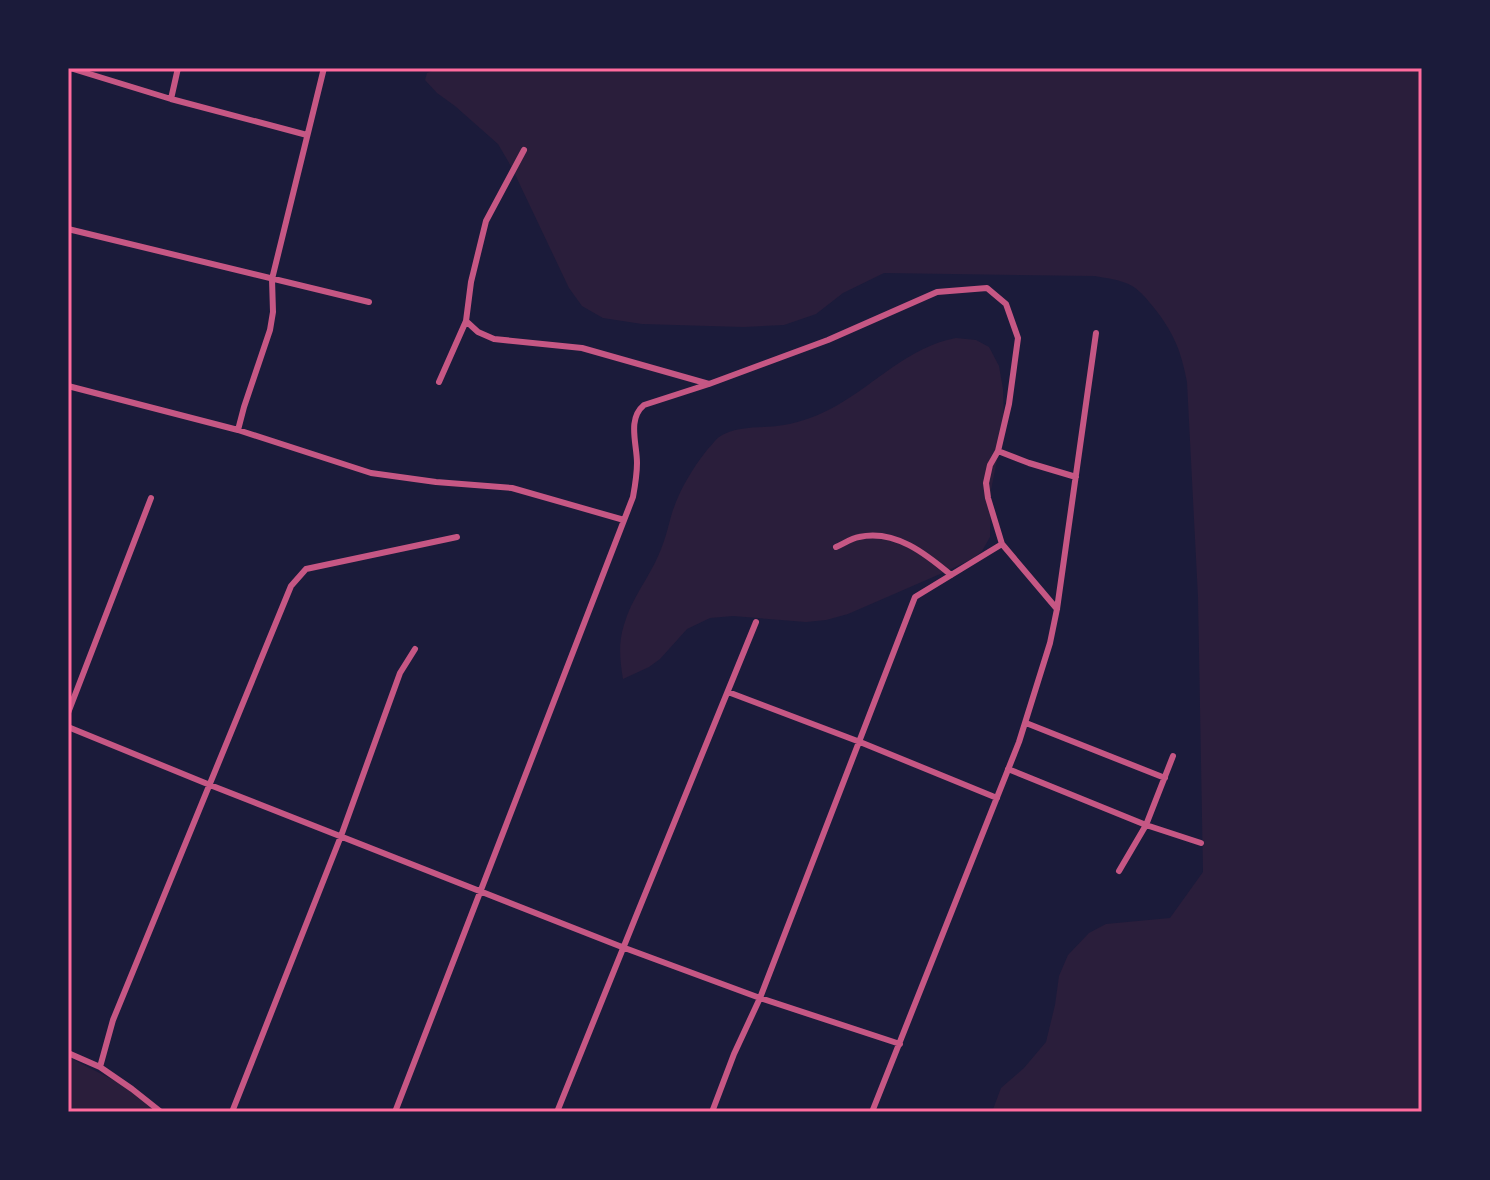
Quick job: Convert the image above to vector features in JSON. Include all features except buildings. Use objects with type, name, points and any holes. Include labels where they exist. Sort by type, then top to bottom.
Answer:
[{"type":"street","points":[[70,68],[307,135]]},
{"type":"street","points":[[171,99],[178,68]]},
{"type":"street","points":[[238,430],[270,330],[272,279],[324,68]]},
{"type":"street","points":[[439,382],[466,321],[471,282],[486,221],[524,150]]},
{"type":"street","points":[[68,229],[369,302]]},
{"type":"street","points":[[395,1112],[633,497],[637,464],[634,425],[636,412],[644,405],[828,340],[937,292],[987,288],[1006,304],[1018,338],[1009,404],[998,451],[990,465],[986,483],[988,498],[1002,544],[1057,609]]},
{"type":"street","points":[[466,321],[478,332],[494,339],[582,348],[709,384]]},
{"type":"street","points":[[872,1112],[1026,723],[1050,643],[1096,333]]},
{"type":"street","points":[[68,386],[238,430],[371,473],[512,488],[624,520]]},
{"type":"street","points":[[998,451],[1076,477]]},
{"type":"street","points":[[68,713],[151,498]]},
{"type":"street","points":[[100,1067],[113,1020],[291,586],[306,569],[457,537]]},
{"type":"street","points":[[836,547],[858,537],[899,540],[924,553],[951,575]]},
{"type":"street","points":[[712,1112],[760,998],[915,597],[1002,544]]},
{"type":"street","points":[[557,1112],[756,622]]},
{"type":"street","points":[[232,1112],[341,836],[400,673],[415,649]]},
{"type":"street","points":[[728,692],[997,798]]},
{"type":"street","points":[[1026,723],[1165,778]]},
{"type":"street","points":[[68,727],[622,947],[760,998],[900,1044]]},
{"type":"street","points":[[1119,871],[1146,825],[1173,756]]},
{"type":"street","points":[[1008,769],[1146,825],[1201,843]]},
{"type":"street","points":[[68,1053],[100,1067],[161,1112]]},
{"type":"shaded area","points":[[439,68],[1422,68],[1422,1112],[992,1112],[1001,1088],[1024,1068],[1046,1042],[1059,976],[1068,955],[1089,933],[1106,924],[1170,918],[1203,872],[1198,597],[1187,382],[1174,340],[1145,297],[1129,284],[1095,276],[884,273],[843,293],[816,314],[784,325],[642,324],[603,318],[582,306],[569,288],[498,144],[425,80],[427,73]]},
{"type":"shaded area","points":[[956,338],[976,340],[989,347],[999,366],[1003,389],[1004,425],[991,490],[990,537],[982,551],[947,571],[848,614],[826,620],[710,618],[687,629],[649,667],[623,679],[620,645],[627,615],[659,554],[682,488],[716,440],[735,430],[784,425],[817,415],[851,397],[908,357]]},
{"type":"shaded area","points":[[68,1057],[137,1092],[157,1112],[68,1112]]}]
